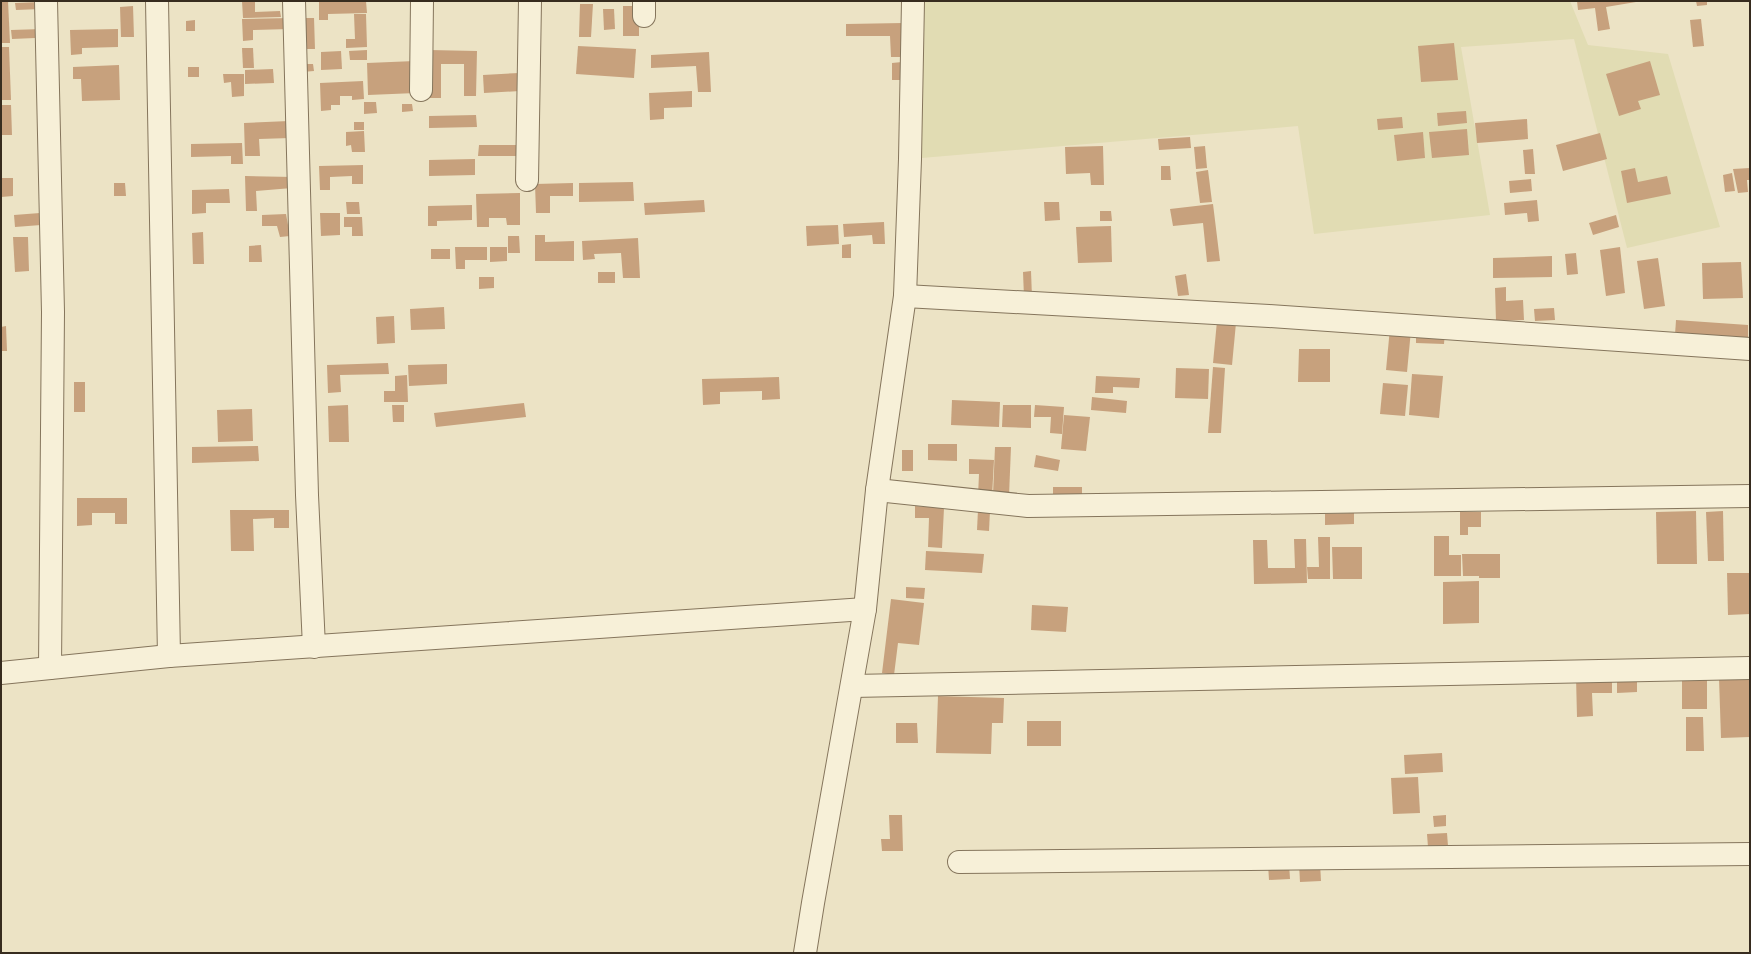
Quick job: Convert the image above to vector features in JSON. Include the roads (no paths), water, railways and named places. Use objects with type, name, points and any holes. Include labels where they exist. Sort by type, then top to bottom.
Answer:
[{"type":"street","points":[[46,1],[53,312],[50,668]]},
{"type":"street","points":[[157,1],[169,656]]},
{"type":"street","points":[[294,1],[307,495],[314,647]]},
{"type":"street","points":[[421,90],[422,1]]},
{"type":"street","points":[[527,180],[530,1]]},
{"type":"street","points":[[806,953],[814,896],[865,609],[877,490],[905,296],[910,159],[913,1]]},
{"type":"street","points":[[905,296],[1261,316],[1750,349]]},
{"type":"street","points":[[877,490],[1028,506],[1750,496]]},
{"type":"street","points":[[1,673],[169,656],[865,609]]},
{"type":"street","points":[[852,686],[1750,668]]},
{"type":"street","points":[[959,862],[1750,854]]}]
